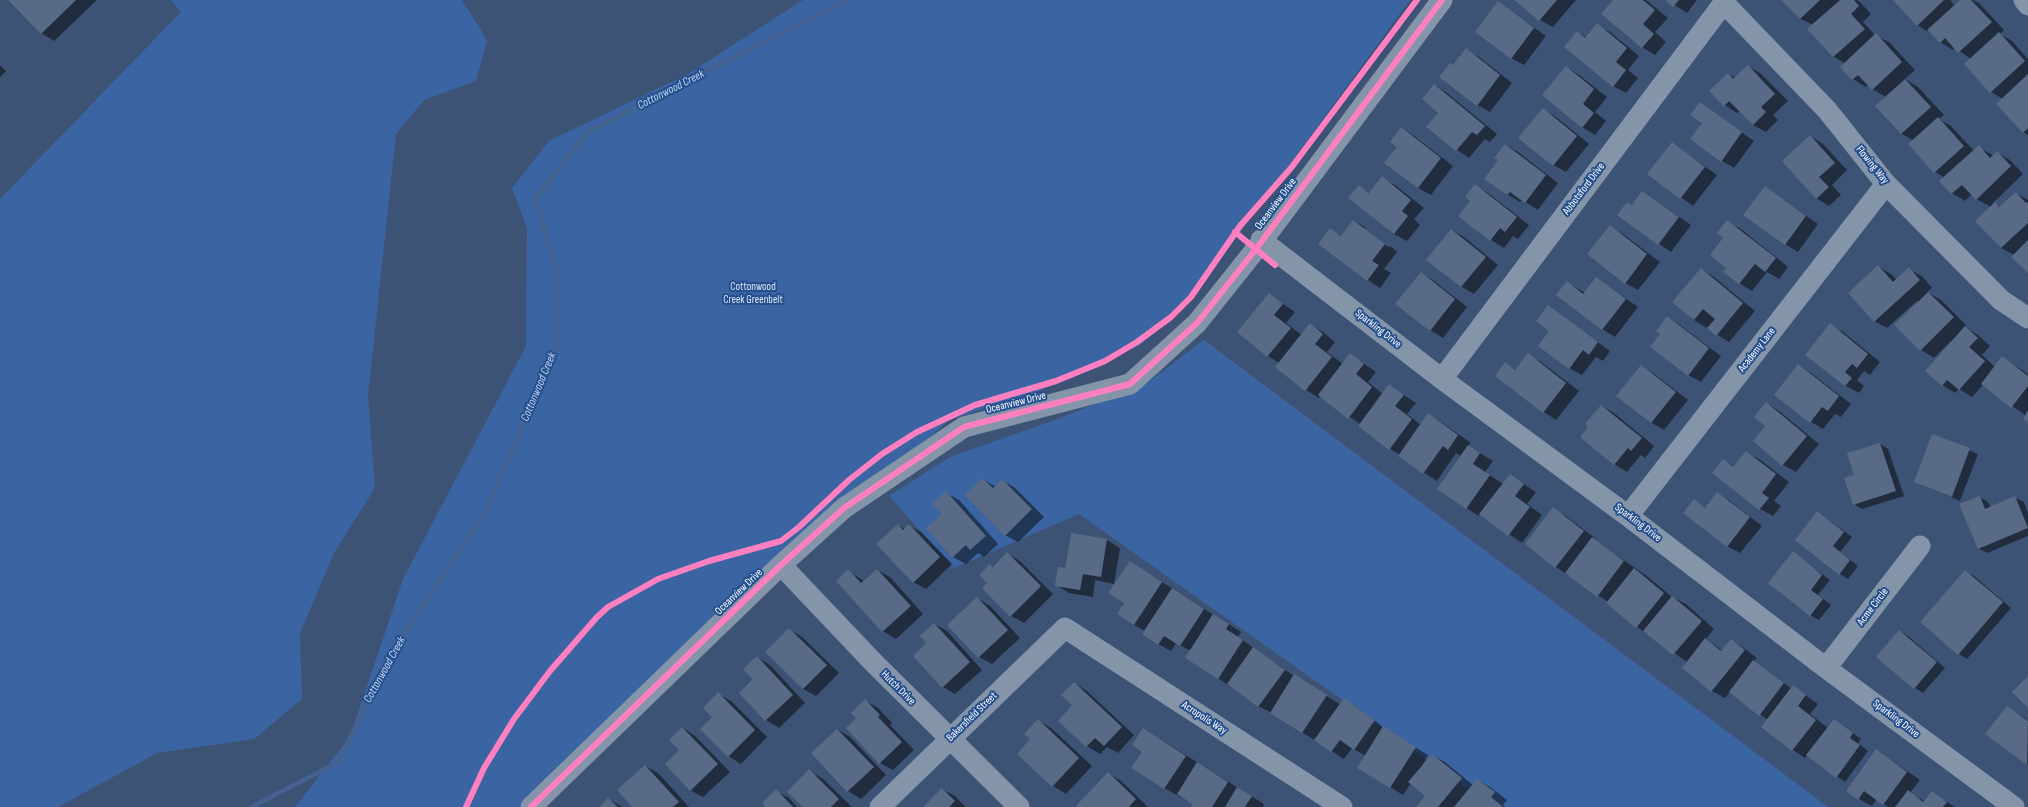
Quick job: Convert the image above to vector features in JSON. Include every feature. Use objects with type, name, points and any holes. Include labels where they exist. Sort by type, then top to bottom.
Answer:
[{"type":"street","name":"Oceanview Drive","points":[[531,807],[781,565],[844,508],[964,427],[1130,384],[1197,323],[1442,0]]},
{"type":"street","points":[[2024,0],[2028,5]]},
{"type":"street","name":"Flowing Way","points":[[1725,2],[1827,110],[1886,184],[2001,300],[2028,318]]},
{"type":"street","name":"Abbotsford Drive","points":[[1442,379],[1725,2]]},
{"type":"street","name":"Academy Lane","points":[[1628,516],[1886,184]]},
{"type":"street","name":"Sparkling Drive","points":[[1261,240],[1442,379],[1628,516],[1826,668],[2014,807]]},
{"type":"street","name":"Acme Circle","points":[[1826,668],[1920,546]]},
{"type":"street","name":"Hutch Drive","points":[[781,565],[872,661],[1019,807]]},
{"type":"street","name":"Bakersfield Street","points":[[880,807],[1065,628]]},
{"type":"street","name":"Acropolis Way","points":[[1065,628],[1342,807]]},
{"type":"green space","points":[[171,0],[462,0],[487,40],[476,81],[424,100],[396,134],[368,396],[375,488],[334,553],[300,633],[302,699],[254,739],[157,753],[58,807],[0,807],[0,199],[181,12]]},
{"type":"green space","name":"Cottonwood Creek Greenbelt","points":[[803,0],[1410,0],[1205,280],[1141,345],[1039,391],[949,420],[523,807],[295,807],[350,737],[403,579],[526,346],[527,228],[512,188],[549,141],[688,74]]},
{"type":"green space","points":[[1204,340],[1828,807],[1494,807],[1079,514],[954,568],[889,496],[950,457],[1055,420],[1146,384]]},
{"type":"building","points":[[8,0],[76,0],[41,34]]},
{"type":"building","points":[[1514,0],[1557,0],[1539,21]]},
{"type":"building","points":[[1613,0],[1643,0],[1655,10],[1643,24],[1654,34],[1642,48],[1601,14]]},
{"type":"building","points":[[1665,0],[1679,0],[1673,7]]},
{"type":"building","points":[[1781,0],[1820,0],[1800,19]]},
{"type":"building","points":[[1840,0],[1854,0],[1859,6],[1851,14],[1865,29],[1833,57],[1807,29]]},
{"type":"building","points":[[1893,0],[1944,0],[1917,26]]},
{"type":"building","points":[[1960,0],[1971,0],[1992,22],[1958,53],[1945,38],[1940,43],[1927,30]]},
{"type":"building","points":[[1498,1],[1534,28],[1511,59],[1475,32]]},
{"type":"building","points":[[1597,23],[1627,48],[1616,62],[1626,70],[1613,87],[1564,47],[1577,31],[1585,38]]},
{"type":"building","points":[[1999,32],[2025,61],[1990,93],[1964,64]]},
{"type":"building","points":[[1876,33],[1902,62],[1872,90],[1858,75],[1852,80],[1840,67]]},
{"type":"building","points":[[1466,48],[1500,75],[1477,106],[1439,77],[1450,63],[1453,65]]},
{"type":"building","points":[[1748,65],[1775,94],[1761,107],[1766,112],[1753,125],[1729,101],[1724,106],[1709,91],[1728,73],[1733,79]]},
{"type":"building","points":[[1566,66],[1594,89],[1583,104],[1594,113],[1582,128],[1542,95]]},
{"type":"building","points":[[2028,74],[2028,128],[2023,133],[1996,104]]},
{"type":"building","points":[[1905,79],[1931,107],[1901,134],[1875,106]]},
{"type":"building","points":[[1434,84],[1485,126],[1477,135],[1472,132],[1456,151],[1426,127],[1438,113],[1422,99]]},
{"type":"building","points":[[1700,102],[1742,132],[1721,162],[1690,139],[1702,123],[1690,115]]},
{"type":"building","points":[[1543,108],[1577,136],[1553,166],[1518,138]]},
{"type":"building","points":[[1938,117],[1964,146],[1934,173],[1908,144]]},
{"type":"building","points":[[1401,127],[1441,158],[1418,188],[1384,163],[1397,147],[1390,142]]},
{"type":"building","points":[[1810,135],[1835,163],[1819,177],[1829,187],[1816,199],[1782,161]]},
{"type":"building","points":[[1672,142],[1705,167],[1680,199],[1647,174]]},
{"type":"building","points":[[1505,144],[1546,175],[1525,203],[1510,192],[1507,195],[1484,179],[1498,160],[1494,158]]},
{"type":"building","points":[[1979,145],[1990,158],[1997,151],[2011,166],[1976,200],[1962,185],[1951,194],[1939,181]]},
{"type":"building","points":[[1382,176],[1411,200],[1402,211],[1408,216],[1394,234],[1348,198],[1359,185],[1369,193]]},
{"type":"building","points":[[1475,184],[1517,217],[1505,232],[1500,228],[1490,241],[1458,216],[1470,201],[1465,197]]},
{"type":"building","points":[[1765,186],[1806,216],[1785,245],[1743,215]]},
{"type":"building","points":[[1642,191],[1679,217],[1658,245],[1617,215],[1627,202],[1632,205]]},
{"type":"building","points":[[2016,192],[2026,203],[2028,202],[2028,223],[2001,248],[1975,221],[1995,202],[1999,207]]},
{"type":"building","points":[[1353,220],[1385,244],[1372,261],[1379,265],[1367,281],[1318,244],[1330,228],[1341,236]]},
{"type":"building","points":[[1727,220],[1776,258],[1765,272],[1755,264],[1739,284],[1723,272],[1726,268],[1710,255],[1723,238],[1717,233]]},
{"type":"building","points":[[1610,225],[1647,254],[1625,284],[1587,254]]},
{"type":"building","points":[[1451,229],[1486,257],[1461,287],[1426,260]]},
{"type":"building","points":[[2028,240],[2028,273],[2011,257]]},
{"type":"building","points":[[1878,265],[1893,282],[1909,267],[1920,280],[1874,322],[1848,293]]},
{"type":"building","points":[[1701,268],[1743,303],[1716,336],[1707,328],[1715,319],[1703,309],[1694,320],[1672,302]]},
{"type":"building","points":[[1421,272],[1455,299],[1430,331],[1395,304]]},
{"type":"building","points":[[1596,277],[1626,299],[1602,330],[1556,295],[1567,281],[1583,294]]},
{"type":"building","points":[[1928,292],[1954,317],[1920,351],[1894,325]]},
{"type":"building","points":[[1269,293],[1283,304],[1274,315],[1291,328],[1267,357],[1237,332]]},
{"type":"building","points":[[1548,305],[1598,342],[1589,355],[1583,350],[1569,369],[1538,346],[1549,331],[1536,321]]},
{"type":"building","points":[[1667,316],[1709,348],[1688,376],[1650,347],[1660,334],[1656,331]]},
{"type":"building","points":[[1310,323],[1323,334],[1315,344],[1332,357],[1305,391],[1275,367]]},
{"type":"building","points":[[1830,323],[1868,354],[1857,368],[1852,364],[1845,372],[1852,378],[1845,386],[1805,355]]},
{"type":"building","points":[[1965,326],[1978,338],[1969,347],[1985,361],[1959,390],[1947,380],[1942,386],[1925,371]]},
{"type":"building","points":[[1350,353],[1364,364],[1356,374],[1372,387],[1348,419],[1318,395]]},
{"type":"building","points":[[1528,353],[1566,383],[1543,413],[1495,376],[1505,362],[1515,370]]},
{"type":"building","points":[[2002,356],[2028,376],[2028,386],[2011,408],[1981,384]]},
{"type":"building","points":[[1798,364],[1839,396],[1828,411],[1822,407],[1810,423],[1774,395]]},
{"type":"building","points":[[1641,365],[1676,392],[1651,423],[1616,396]]},
{"type":"building","points":[[1389,384],[1404,395],[1395,406],[1412,419],[1389,450],[1358,426]]},
{"type":"building","points":[[1766,402],[1807,436],[1782,466],[1753,441],[1765,426],[1754,417]]},
{"type":"building","points":[[1601,405],[1642,438],[1631,451],[1628,448],[1614,465],[1580,437],[1588,427],[1585,424]]},
{"type":"building","points":[[2028,411],[2028,422],[2023,419]]},
{"type":"building","points":[[1428,413],[1458,435],[1448,450],[1443,446],[1423,474],[1398,456]]},
{"type":"building","points":[[1932,434],[1970,448],[1952,497],[1914,482]]},
{"type":"building","points":[[1880,443],[1896,491],[1853,505],[1844,478],[1854,475],[1847,453]]},
{"type":"building","points":[[1468,445],[1480,453],[1473,464],[1490,475],[1466,509],[1437,489]]},
{"type":"building","points":[[1746,451],[1776,474],[1762,493],[1769,498],[1759,510],[1712,473],[1723,459],[1733,467]]},
{"type":"building","points":[[1510,474],[1524,484],[1515,496],[1530,507],[1508,536],[1479,514]]},
{"type":"building","points":[[982,478],[993,488],[1002,479],[1032,509],[1005,536],[965,495]]},
{"type":"building","points":[[946,491],[986,536],[970,550],[966,545],[952,558],[926,528],[942,514],[932,504]]},
{"type":"building","points":[[1717,492],[1750,517],[1727,547],[1683,513],[1694,499],[1705,508]]},
{"type":"building","points":[[1980,496],[1985,509],[2015,496],[2028,528],[1978,549],[1959,504]]},
{"type":"building","points":[[1553,507],[1584,531],[1555,568],[1525,544]]},
{"type":"building","points":[[1817,511],[1844,532],[1833,546],[1850,560],[1839,575],[1795,540]]},
{"type":"building","points":[[898,524],[903,530],[909,524],[940,557],[913,583],[876,544]]},
{"type":"building","points":[[1071,533],[1107,539],[1101,577],[1083,574],[1080,590],[1055,586],[1058,567],[1065,568]]},
{"type":"building","points":[[1592,537],[1624,561],[1597,597],[1565,573]]},
{"type":"building","points":[[1793,551],[1822,575],[1811,590],[1823,599],[1810,616],[1768,583]]},
{"type":"building","points":[[1007,552],[1041,586],[1010,617],[982,588],[987,583],[979,575],[990,564],[993,567]]},
{"type":"building","points":[[1130,561],[1162,582],[1134,625],[1117,614],[1124,603],[1108,593]]},
{"type":"building","points":[[1634,568],[1664,593],[1636,628],[1606,603]]},
{"type":"building","points":[[848,569],[861,583],[877,569],[911,606],[882,632],[836,581]]},
{"type":"building","points":[[1965,570],[2003,602],[1958,655],[1920,622]]},
{"type":"building","points":[[1172,588],[1204,609],[1180,646],[1164,636],[1158,645],[1142,634]]},
{"type":"building","points":[[1672,596],[1702,621],[1673,655],[1643,631]]},
{"type":"building","points":[[977,597],[1008,630],[978,658],[947,625]]},
{"type":"building","points":[[1213,614],[1229,624],[1226,629],[1243,640],[1218,679],[1185,658]]},
{"type":"building","points":[[934,623],[970,662],[942,688],[913,656],[926,643],[920,636]]},
{"type":"building","points":[[789,628],[827,665],[803,689],[765,652]]},
{"type":"building","points":[[1899,630],[1937,662],[1914,689],[1876,657]]},
{"type":"building","points":[[1705,638],[1721,651],[1731,639],[1745,650],[1711,692],[1682,668]]},
{"type":"building","points":[[1253,647],[1285,670],[1258,707],[1227,684]]},
{"type":"building","points":[[757,656],[793,695],[765,721],[739,693],[753,679],[743,669]]},
{"type":"building","points":[[1753,660],[1784,683],[1759,716],[1729,692]]},
{"type":"building","points":[[1294,674],[1327,695],[1302,733],[1270,713]]},
{"type":"building","points":[[2028,676],[2028,708],[2012,692]]},
{"type":"building","points":[[1074,682],[1122,727],[1104,746],[1095,738],[1086,747],[1058,721],[1072,705],[1061,695]]},
{"type":"building","points":[[1793,685],[1806,695],[1798,706],[1816,720],[1792,751],[1761,727]]},
{"type":"building","points":[[718,692],[755,730],[728,757],[700,729],[712,717],[703,708]]},
{"type":"building","points":[[1344,698],[1375,720],[1354,750],[1340,740],[1331,752],[1314,740]]},
{"type":"building","points":[[865,699],[880,715],[878,717],[902,742],[879,764],[846,728],[856,718],[851,713]]},
{"type":"building","points":[[2007,706],[2028,721],[2027,765],[1985,734]]},
{"type":"building","points":[[1038,719],[1079,758],[1052,787],[1017,754],[1030,739],[1024,734]]},
{"type":"building","points":[[1834,719],[1853,733],[1850,738],[1860,745],[1836,778],[1806,755]]},
{"type":"building","points":[[1383,726],[1416,747],[1390,788],[1357,768]]},
{"type":"building","points":[[682,727],[718,764],[690,791],[665,764],[679,750],[669,740]]},
{"type":"building","points":[[1143,728],[1186,756],[1164,789],[1131,768],[1142,752],[1132,745]]},
{"type":"building","points":[[837,729],[874,767],[847,792],[811,753]]},
{"type":"building","points":[[1876,749],[1907,772],[1883,805],[1864,791],[1858,800],[1846,791]]},
{"type":"building","points":[[1432,754],[1462,778],[1438,807],[1416,807],[1425,796],[1408,782]]},
{"type":"building","points":[[1197,762],[1228,782],[1212,807],[1191,807],[1192,804],[1177,794]]},
{"type":"building","points":[[645,765],[679,802],[673,807],[632,807],[617,790]]},
{"type":"building","points":[[809,769],[839,799],[831,807],[803,807],[787,792]]},
{"type":"building","points":[[1108,772],[1136,799],[1129,807],[1077,807],[1076,806]]},
{"type":"building","points":[[1477,779],[1495,792],[1491,797],[1503,807],[1454,807]]},
{"type":"building","points":[[1237,787],[1252,796],[1245,807],[1225,807]]},
{"type":"building","points":[[942,788],[955,801],[949,807],[923,807]]},
{"type":"building","points":[[776,789],[793,807],[765,807],[763,802]]},
{"type":"building","points":[[1908,790],[1923,802],[1932,791],[1947,802],[1943,807],[1895,807]]},
{"type":"building","points":[[608,798],[618,807],[599,807]]},
{"type":"waterway","name":"Cottonwood Creek","points":[[252,807],[338,762],[392,653],[485,512],[556,351],[555,265],[535,199],[589,131],[849,0]]},
{"type":"cycle path","points":[[466,807],[484,768],[514,719],[550,671],[597,617],[608,607],[658,579],[709,561],[781,541],[799,527],[849,480],[882,454],[917,432],[975,405],[1056,381],[1105,361],[1137,342],[1171,317],[1191,297],[1240,226],[1291,168],[1417,0]]},
{"type":"cycle path","points":[[531,807],[781,565],[844,508],[964,427],[1130,384],[1197,323],[1256,249],[1442,0]]},
{"type":"cycle path","points":[[1235,232],[1275,265]]}]
